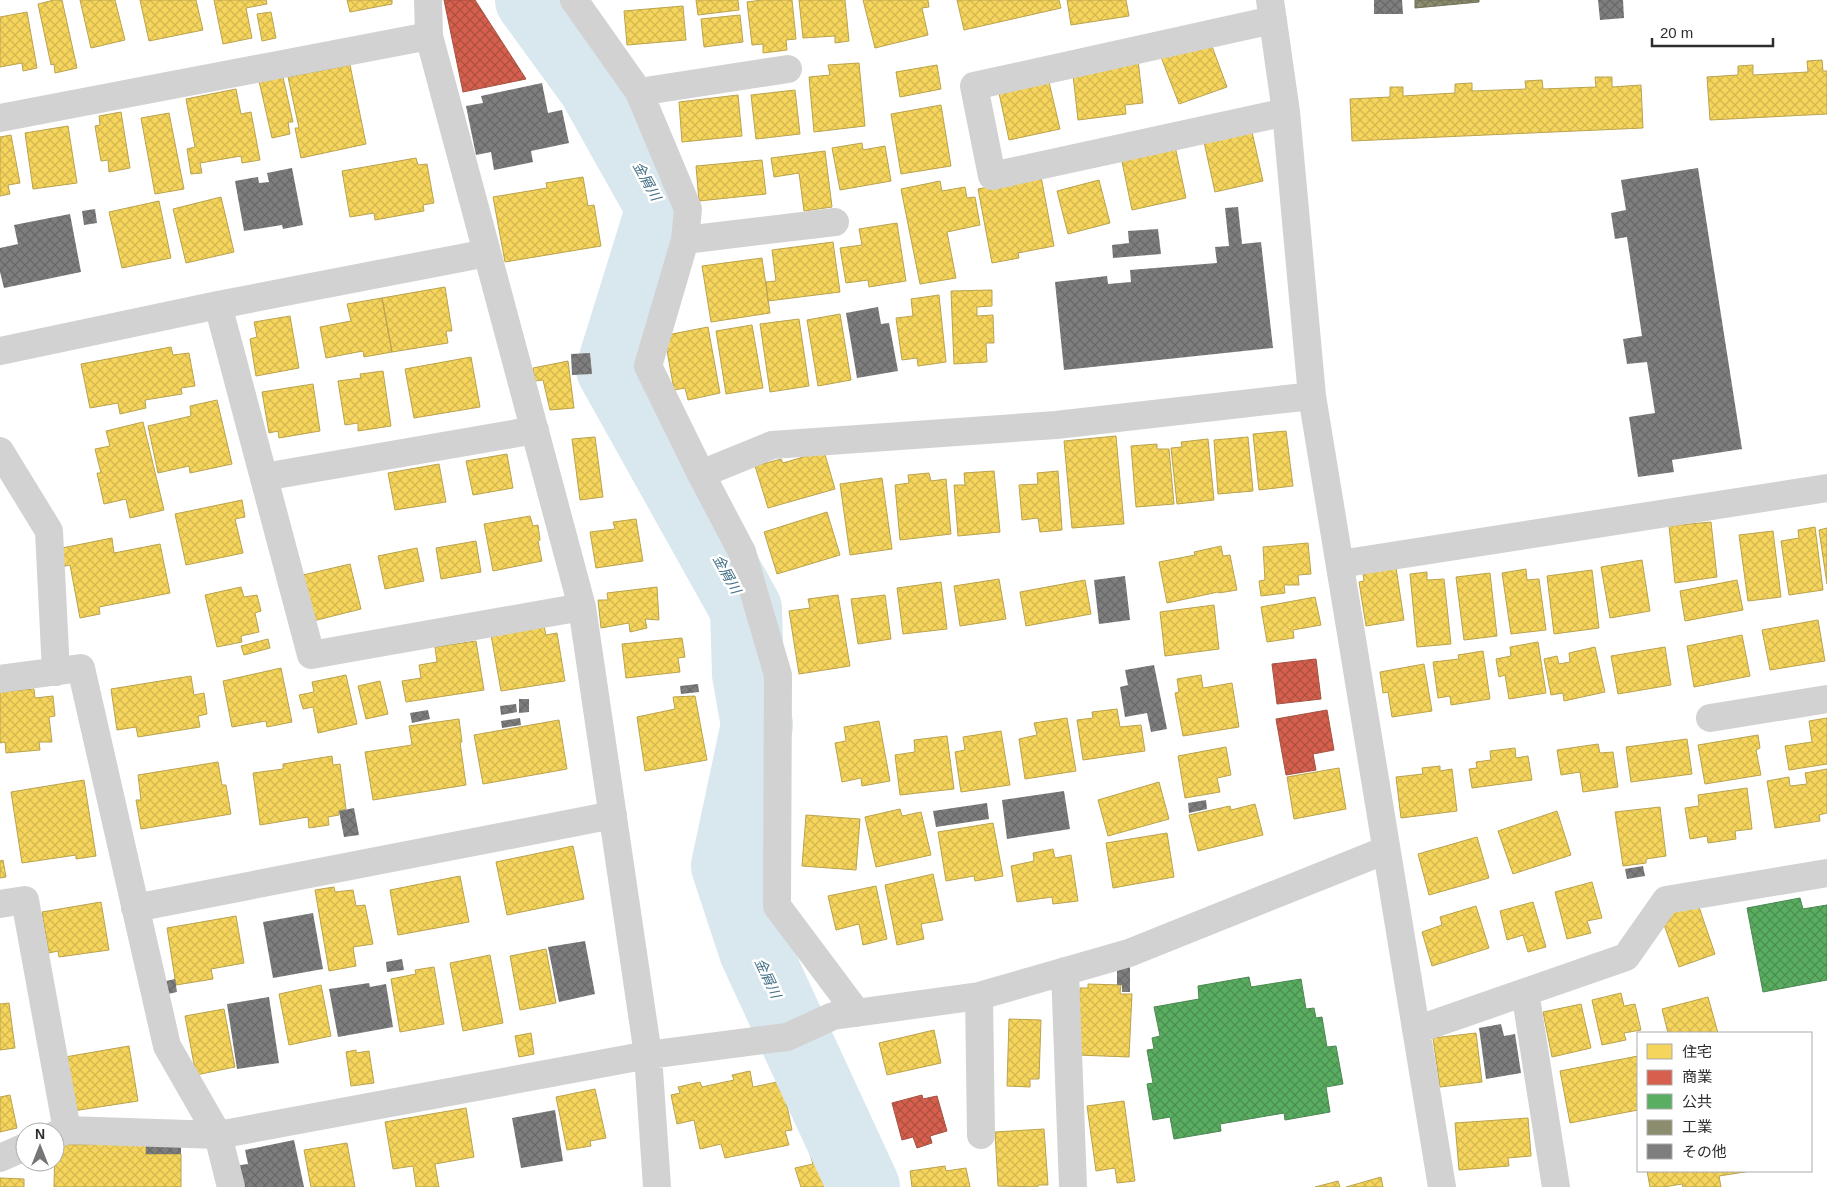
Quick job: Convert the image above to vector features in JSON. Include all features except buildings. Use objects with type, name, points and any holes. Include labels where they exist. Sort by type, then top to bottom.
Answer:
[{"type":"street","points":[[428,0],[429,36],[582,608],[648,1055],[657,1187]]},
{"type":"street","points":[[574,0],[639,92],[688,209],[685,240],[648,366],[742,552],[778,675],[777,906],[845,1015]]},
{"type":"street","points":[[1286,112],[992,176],[974,86],[1272,10],[1286,112],[1312,396],[1442,1187]]},
{"type":"street","points":[[0,118],[429,36]]},
{"type":"street","points":[[639,92],[788,69]]},
{"type":"street","points":[[685,240],[835,222]]},
{"type":"street","points":[[0,351],[218,304],[487,253]]},
{"type":"street","points":[[218,304],[312,655],[582,608]]},
{"type":"street","points":[[701,474],[772,445],[1056,424],[1312,396]]},
{"type":"street","points":[[264,477],[535,430]]},
{"type":"street","points":[[0,451],[49,531],[56,672]]},
{"type":"street","points":[[1340,564],[1827,488]]},
{"type":"street","points":[[0,679],[81,668],[167,1046],[218,1135],[230,1187]]},
{"type":"street","points":[[1710,718],[1827,699]]},
{"type":"street","points":[[135,908],[613,815]]},
{"type":"street","points":[[65,1132],[218,1135],[648,1055],[787,1037],[845,1015],[979,996],[1129,953],[1386,850]]},
{"type":"street","points":[[1416,1030],[1626,957],[1666,900],[1827,873]]},
{"type":"street","points":[[0,904],[25,900],[59,1122]]},
{"type":"street","points":[[1065,971],[1073,1187]]},
{"type":"street","points":[[1525,992],[1556,1187]]},
{"type":"street","points":[[979,996],[981,1135]]},
{"type":"street","points":[[0,1158],[15,1151]]},
{"type":"waterway","name":"金屑川","points":[[531,0],[593,85],[662,208],[612,369],[746,609],[748,674],[757,725],[727,866],[755,951],[864,1187]]}]
